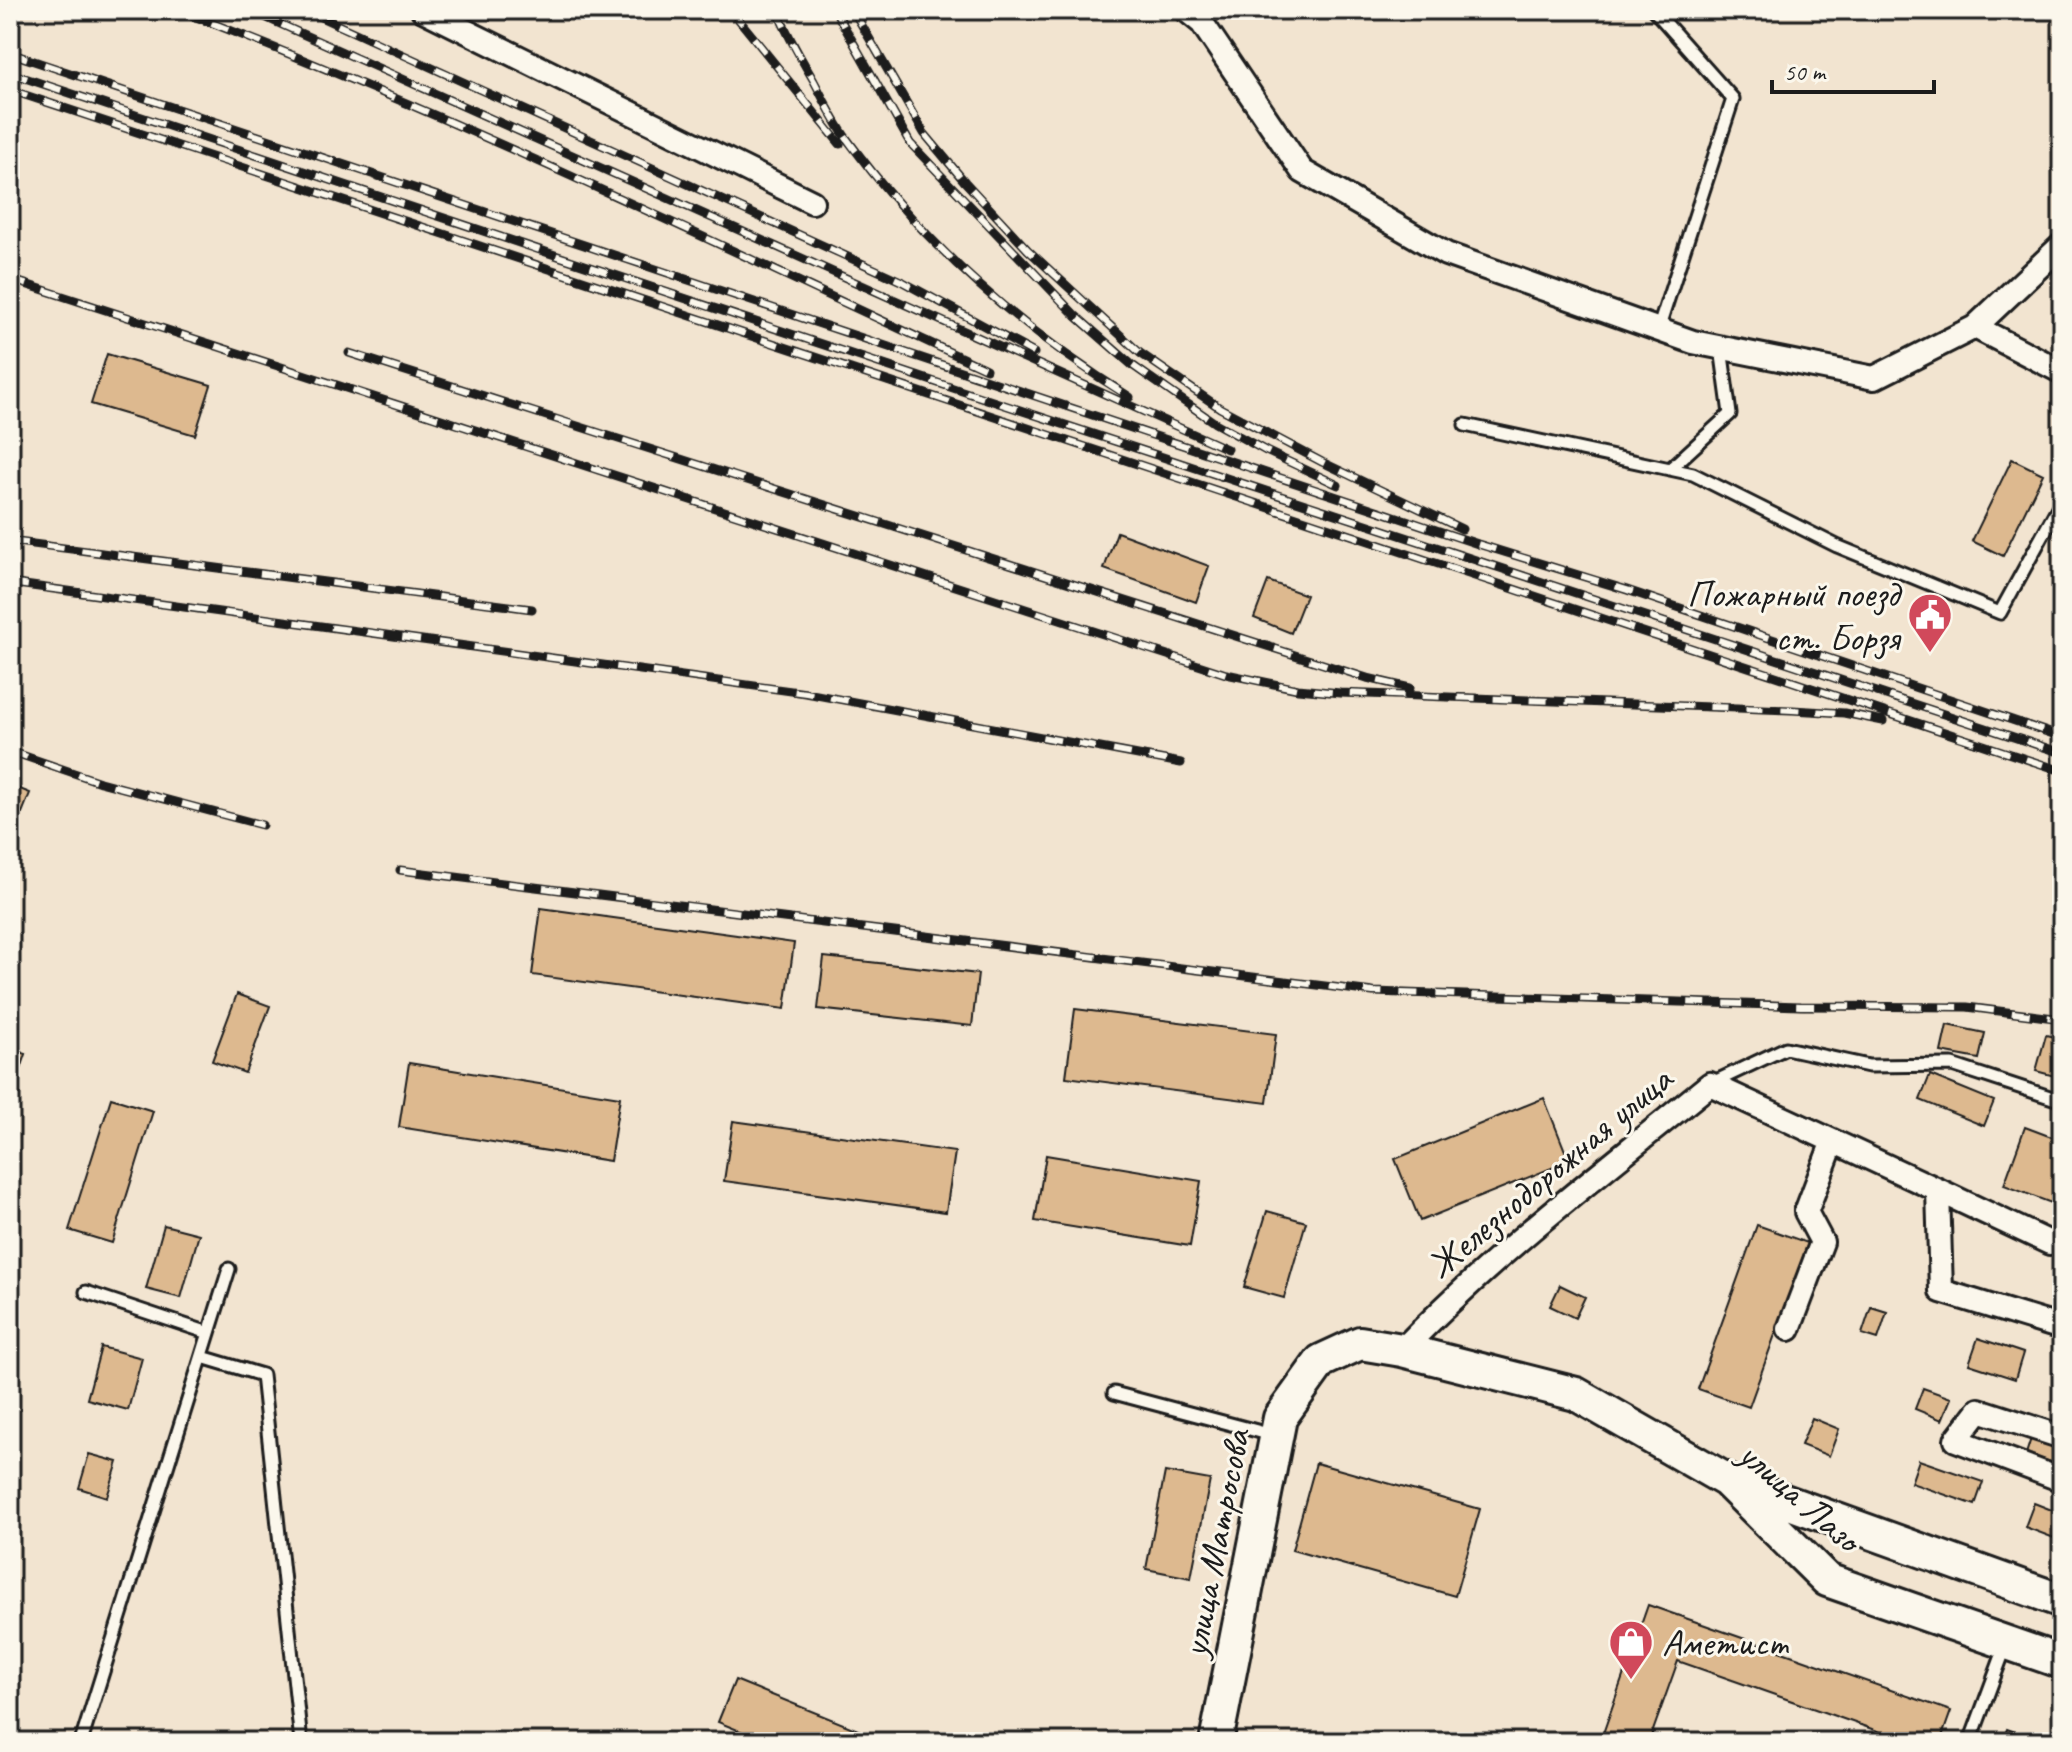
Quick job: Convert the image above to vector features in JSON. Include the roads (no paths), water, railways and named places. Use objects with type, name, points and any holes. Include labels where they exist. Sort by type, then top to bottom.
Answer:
[{"type":"street","points":[[423,10],[812,202]]},
{"type":"street","points":[[1186,10],[1202,23],[1302,171],[1446,254],[1693,342],[1874,378],[1975,327],[2062,245]]},
{"type":"street","points":[[1975,327],[2062,372]]},
{"type":"street","name":"Железнодорожная улица","points":[[1402,1350],[1433,1317],[1522,1237],[1710,1084],[2050,1243]]},
{"type":"street","points":[[1789,1329],[1822,1242],[1806,1212],[1833,1141]]},
{"type":"street","points":[[1938,1190],[1941,1291],[2062,1328]]},
{"type":"street","name":"улица Матросова","points":[[1216,1742],[1280,1418],[1321,1361],[1360,1343],[1402,1350]]},
{"type":"street","name":"улица Лазо","points":[[1402,1350],[1576,1394],[1726,1480],[1827,1580],[2062,1662]]},
{"type":"street","points":[[2062,1437],[1979,1410],[1956,1440],[2062,1480]]},
{"type":"street","points":[[1726,1480],[2062,1601]]},
{"type":"lane","points":[[1654,10],[1733,99],[1658,330]]},
{"type":"lane","points":[[1670,469],[1730,414],[1721,348]]},
{"type":"lane","points":[[1465,425],[1693,474],[1837,546],[2000,613],[2062,500]]},
{"type":"lane","points":[[1710,1084],[1786,1048],[1869,1066],[1952,1065],[2062,1101]]},
{"type":"lane","points":[[81,1742],[229,1269]]},
{"type":"lane","points":[[86,1292],[209,1333]]},
{"type":"lane","points":[[202,1357],[262,1375],[301,1742]]},
{"type":"lane","points":[[1114,1393],[1277,1436]]},
{"type":"lane","points":[[1970,1742],[2007,1643]]},
{"type":"lane","points":[[10,1733],[15,1742]]},
{"type":"railway","points":[[178,10],[281,50],[484,137],[986,369]]},
{"type":"railway","points":[[249,10],[1227,449]]},
{"type":"railway","points":[[305,10],[903,282],[1034,353]]},
{"type":"railway","points":[[731,10],[840,144]]},
{"type":"railway","points":[[777,10],[833,118],[908,214],[941,249],[1013,313],[1050,343],[1130,397]]},
{"type":"railway","points":[[835,10],[910,143],[1076,316],[1132,365],[1215,423],[1338,485]]},
{"type":"railway","points":[[853,10],[924,133],[1028,250],[1140,353],[1220,408],[1322,462],[1462,529]]},
{"type":"railway","points":[[10,53],[2062,737]]},
{"type":"railway","points":[[10,73],[2062,753]]},
{"type":"railway","points":[[10,90],[2062,771]]},
{"type":"railway","points":[[10,279],[1226,674],[1298,689],[1340,693],[1792,710],[1844,713],[1883,721]]},
{"type":"railway","points":[[349,353],[1367,678],[1410,688]]},
{"type":"railway","points":[[10,541],[532,609]]},
{"type":"railway","points":[[10,583],[806,693],[1181,763]]},
{"type":"railway","points":[[10,751],[100,782],[262,825]]},
{"type":"railway","points":[[400,870],[1373,992],[1801,1006],[1967,1007],[2062,1019]]},
{"type":"place","name":"Пожарный поезд ст. Борзя","points":[[1930,654]]},
{"type":"place","name":"Аметист","points":[[1631,1681]]}]
